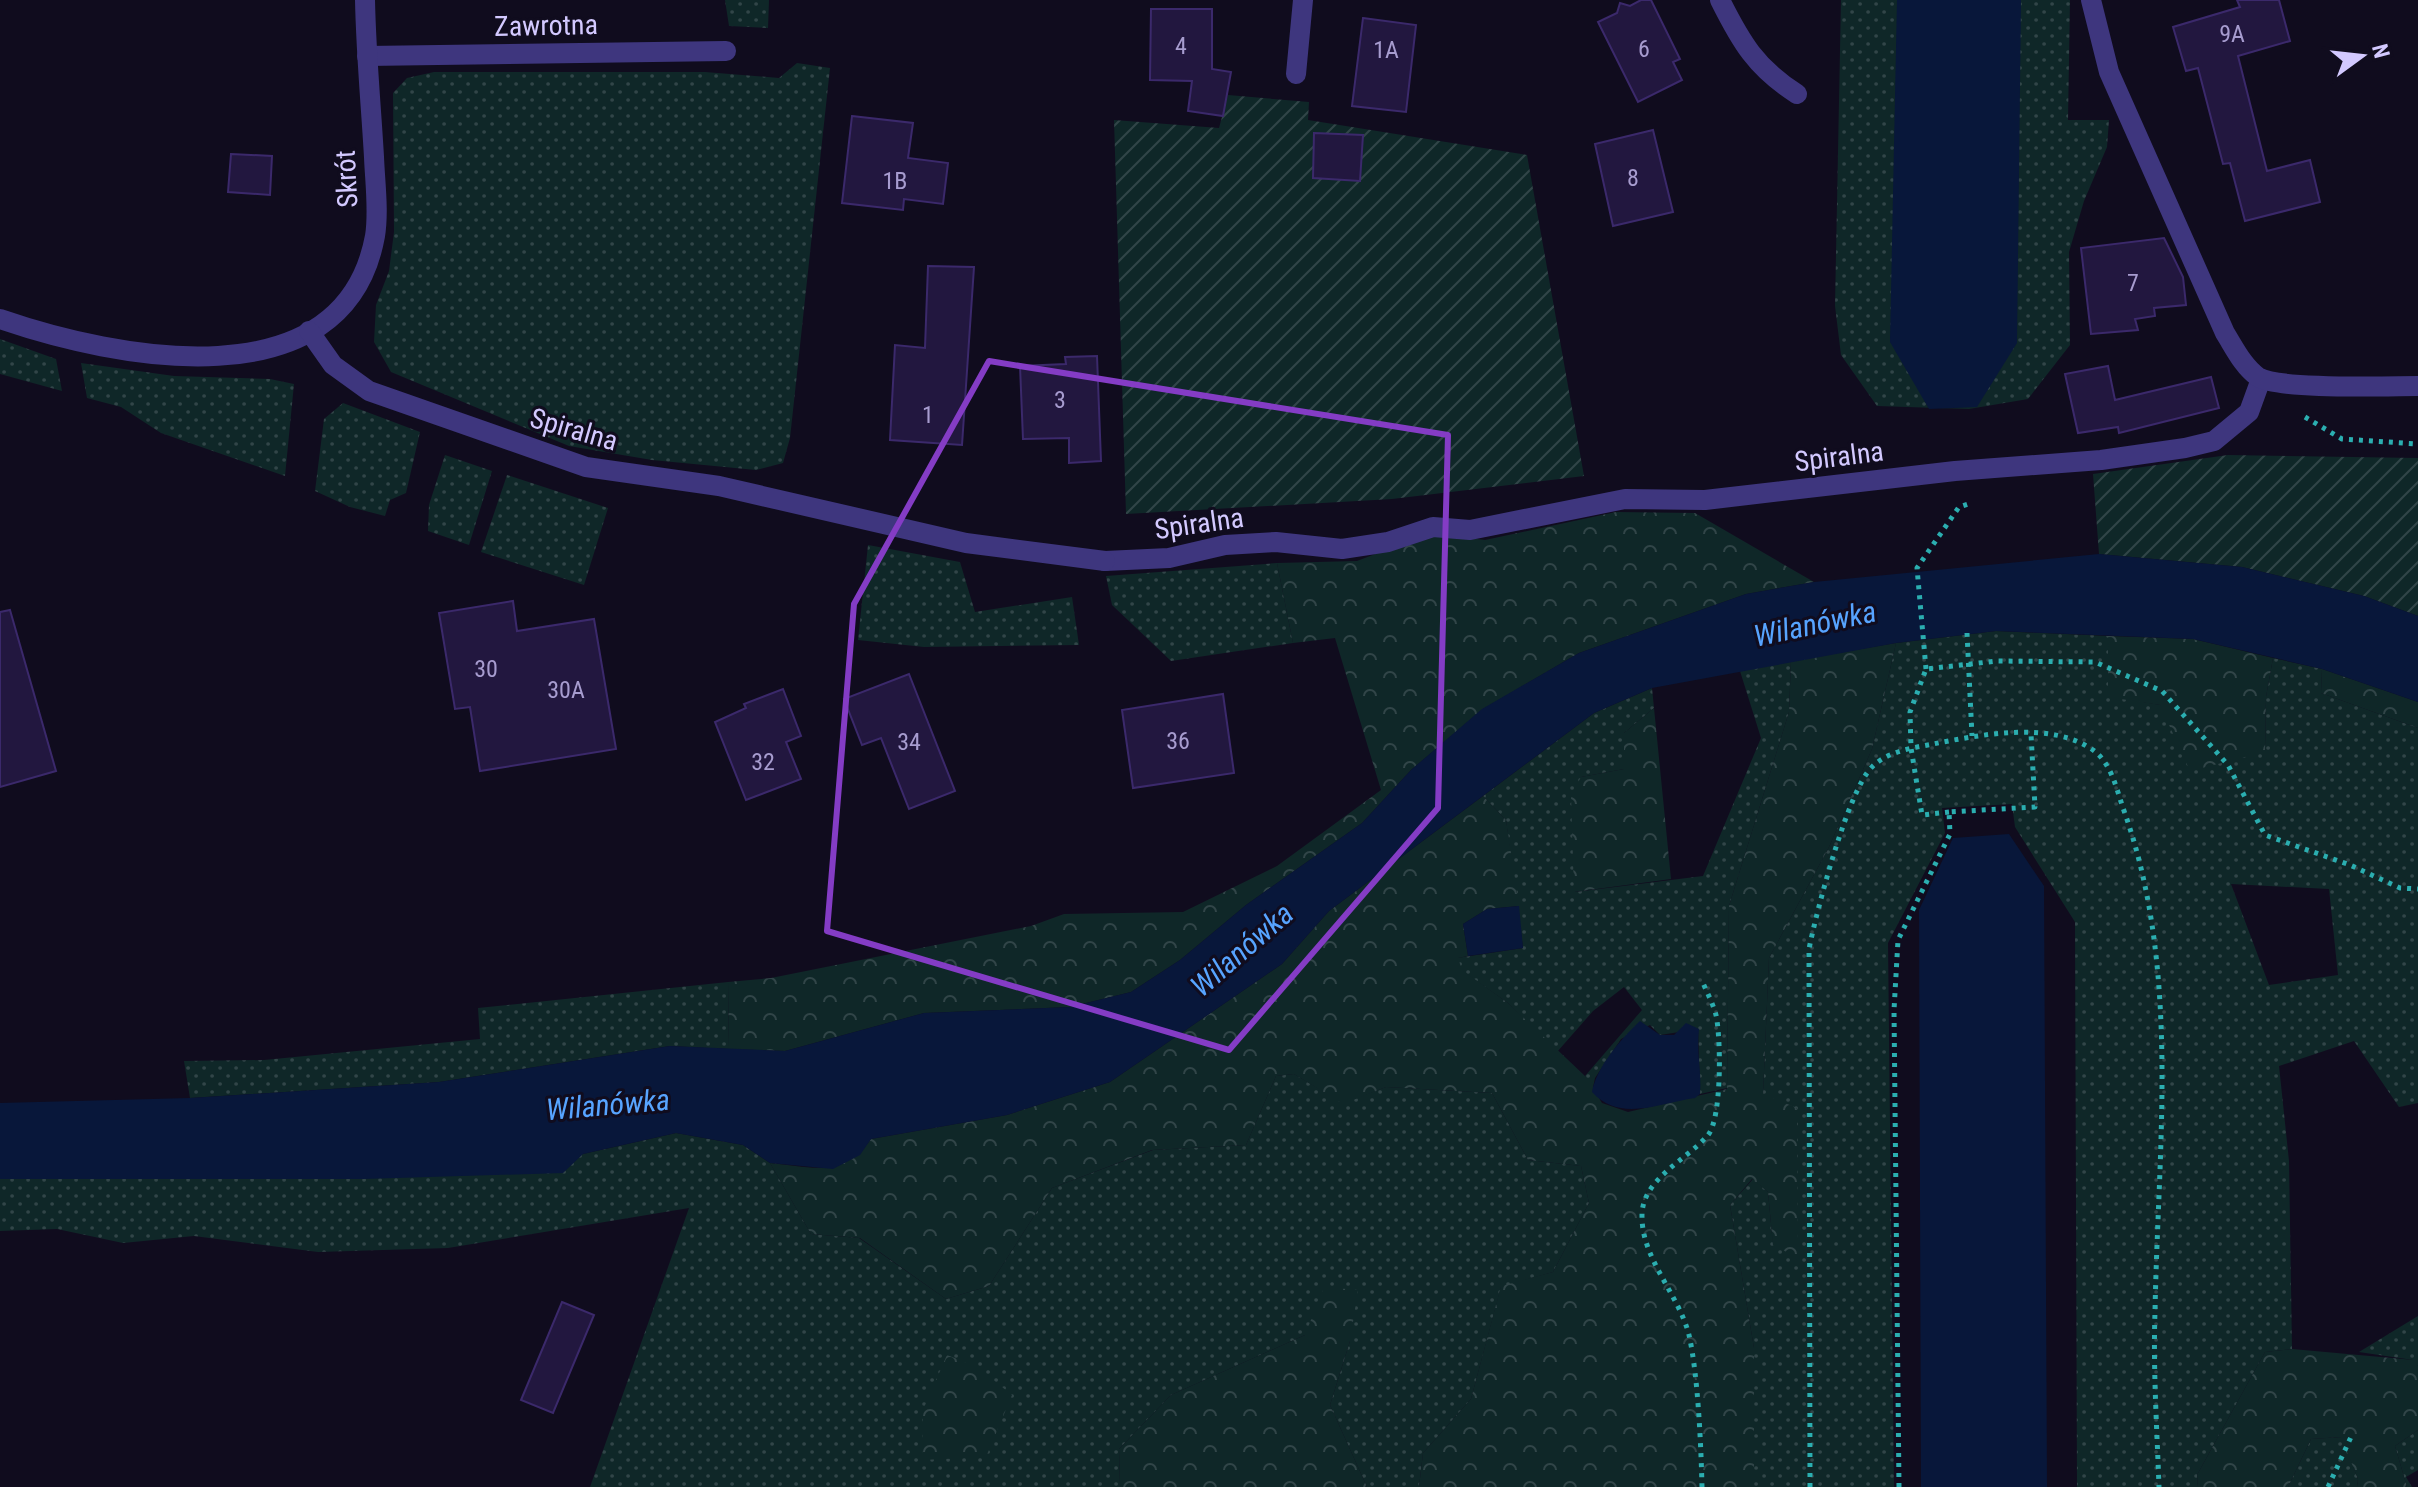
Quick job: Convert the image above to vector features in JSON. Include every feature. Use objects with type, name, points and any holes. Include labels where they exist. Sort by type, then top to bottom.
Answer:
[{"type":"street","name":"Skrót","points":[[309,331],[347,298],[361,276],[375,235],[377,214],[365,0]]},
{"type":"street","points":[[1296,74],[1303,0]]},
{"type":"street","points":[[1720,0],[1744,47],[1773,79],[1797,94]]},
{"type":"street","points":[[2091,0],[2109,72],[2225,333],[2244,365],[2261,379],[2305,384],[2418,386]]},
{"type":"street","name":"Zawrotna","points":[[367,56],[726,51]]},
{"type":"street","points":[[0,319],[69,342],[182,357],[257,351],[309,331]]},
{"type":"street","name":"Spiralna","points":[[309,331],[333,365],[369,391],[586,467],[719,486],[966,543],[1105,561],[1169,558],[1225,545],[1276,542],[1342,549],[1388,542],[1433,527],[1470,530],[1625,499],[1705,500],[1955,471],[2101,460],[2185,448],[2214,441],[2249,412],[2261,379]]},
{"type":"path","points":[[2299,414],[2342,439],[2418,444]]},
{"type":"path","points":[[1984,498],[1959,507],[1917,568],[1926,669],[1910,712],[1911,748],[1922,815],[2035,807],[2031,734]]},
{"type":"path","points":[[1967,633],[1972,736]]},
{"type":"path","points":[[1926,669],[1968,667],[1997,661],[2095,662],[2162,691],[2228,765],[2265,835],[2350,865],[2400,888],[2418,889]]},
{"type":"path","points":[[1810,1487],[1809,949],[1844,825],[1871,767],[1898,751],[1972,736],[2031,734],[2061,736],[2092,750],[2107,764],[2128,823],[2156,940],[2163,1155],[2155,1313],[2159,1487]]},
{"type":"path","points":[[1899,1487],[1894,1010],[1898,940],[1950,834],[1949,812]]},
{"type":"path","points":[[1702,981],[1716,1016],[1718,1117],[1709,1134],[1656,1182],[1643,1201],[1641,1219],[1645,1241],[1680,1308],[1689,1337],[1702,1487]]},
{"type":"path","points":[[2328,1487],[2351,1437]]},
{"type":"highlighted area","points":[[989,361],[1448,435],[1438,808],[1229,1050],[827,931],[854,604]]},
{"type":"green space","points":[[725,0],[769,0],[768,28],[729,26]]},
{"type":"green space","points":[[1841,0],[2070,0],[2068,120],[2109,120],[2107,147],[2084,201],[2069,252],[2070,345],[2028,399],[1969,409],[1877,406],[1841,355],[1835,306]]},
{"type":"green space","points":[[797,63],[830,68],[790,438],[783,463],[756,470],[652,460],[569,446],[391,372],[374,342],[376,305],[389,271],[394,232],[393,93],[407,78],[434,72],[705,72],[779,78]]},
{"type":"green space","points":[[1228,95],[1309,102],[1308,120],[1527,155],[1584,476],[1392,499],[1126,514],[1114,120],[1219,128]]},
{"type":"green space","points":[[0,339],[56,359],[62,391],[0,374]]},
{"type":"green space","points":[[81,363],[174,376],[270,379],[294,384],[285,476],[161,433],[121,407],[87,398]]},
{"type":"green space","points":[[343,403],[420,432],[406,493],[390,500],[385,516],[350,507],[315,491],[324,419]]},
{"type":"green space","points":[[445,455],[492,471],[469,545],[428,531],[429,505]]},
{"type":"green space","points":[[2228,455],[2418,458],[2418,616],[2364,596],[2242,567],[2099,554],[2093,474]]},
{"type":"green space","points":[[507,475],[608,508],[584,585],[481,552]]},
{"type":"green space","points":[[1616,512],[1695,513],[1814,582],[1746,594],[1579,653],[1483,709],[1411,770],[1362,823],[1246,905],[1180,960],[1131,992],[1070,1007],[924,1013],[785,1051],[729,1049],[728,982],[771,978],[1031,926],[1064,914],[1183,912],[1277,866],[1381,790],[1335,638],[1293,643],[1277,563],[1357,561],[1430,533],[1485,540]]},
{"type":"green space","points":[[868,545],[960,562],[975,612],[1072,597],[1079,645],[924,647],[858,640]]},
{"type":"green space","points":[[1277,563],[1293,643],[1171,661],[1112,605],[1106,576]]},
{"type":"green space","points":[[1996,631],[2108,636],[2109,696],[2160,705],[2265,752],[2266,697],[2273,658],[2322,669],[2321,693],[2418,728],[2418,1103],[2399,1107],[2354,1041],[2279,1066],[2289,1161],[2292,1349],[2265,1352],[2197,1475],[2198,1487],[2077,1487],[2075,922],[2015,827],[2012,804],[1942,808],[1945,833],[1888,943],[1894,1487],[1754,1487],[1754,1348],[1730,1205],[1753,1179],[1768,1192],[1773,1245],[1763,1094],[1769,958],[1829,847],[1872,749],[1896,643]],"holes":[[[2231,884],[2329,889],[2338,975],[2269,985]]]},
{"type":"green space","points":[[2108,636],[2193,639],[2273,658],[2266,697],[2265,752],[2190,771],[2160,705],[2108,697]]},
{"type":"green space","points":[[1896,643],[1872,749],[1829,847],[1769,958],[1763,1094],[1797,1108],[1798,1258],[1773,1245],[1768,1192],[1752,1179],[1730,1205],[1754,1348],[1754,1487],[1419,1487],[1423,1453],[1471,1399],[1501,1286],[1553,1272],[1589,1203],[1581,1166],[1528,1160],[1492,1093],[1386,1087],[1343,1104],[1294,1074],[1276,1076],[1246,1145],[1152,1150],[1052,1188],[989,1286],[946,1299],[860,1238],[811,1234],[770,1163],[826,1168],[849,1160],[871,1139],[1007,1115],[1110,1082],[1282,964],[1329,911],[1483,796],[1506,820],[1519,906],[1487,909],[1463,924],[1468,956],[1458,958],[1462,970],[1508,1003],[1585,1076],[1602,1103],[1628,1112],[1727,1089],[1729,906],[1789,712],[1791,661]]},
{"type":"green space","points":[[1791,661],[1789,712],[1729,906],[1727,1088],[1700,1094],[1698,1029],[1660,1035],[1650,1025],[1621,1039],[1595,1078],[1592,1092],[1585,1076],[1642,1010],[1624,987],[1593,1011],[1557,1052],[1508,1003],[1461,970],[1457,958],[1523,948],[1506,820],[1483,796],[1594,713],[1652,688],[1654,708],[1624,733],[1624,769],[1581,777],[1575,892],[1703,876],[1761,738],[1740,671]]},
{"type":"green space","points":[[2322,669],[2418,702],[2418,728],[2321,693]]},
{"type":"green space","points":[[1654,708],[1671,879],[1574,892],[1571,795],[1581,777],[1624,769],[1624,733]]},
{"type":"green space","points":[[728,982],[729,1049],[670,1046],[439,1082],[190,1098],[184,1061],[264,1060],[480,1039],[478,1008]]},
{"type":"green space","points":[[1294,1074],[1343,1103],[1386,1087],[1492,1093],[1528,1160],[1581,1166],[1589,1203],[1553,1272],[1501,1287],[1471,1399],[1423,1453],[1419,1487],[1367,1487],[1330,1405],[1350,1341],[1305,1335],[1171,1395],[1119,1449],[1120,1487],[590,1487],[689,1208],[448,1248],[318,1252],[194,1236],[123,1243],[57,1229],[0,1231],[0,1179],[583,1154],[676,1133],[743,1145],[770,1163],[811,1234],[859,1238],[946,1299],[989,1286],[1052,1188],[1153,1150],[1246,1145],[1276,1076]]},
{"type":"green space","points":[[1324,1287],[1358,1290],[1350,1341],[1330,1405],[1367,1487],[1120,1487],[1119,1449],[1171,1395],[1305,1335]]},
{"type":"green space","points":[[2418,1316],[2418,1366],[2413,1360],[2359,1352]]},
{"type":"green space","points":[[2292,1349],[2414,1360],[2418,1366],[2418,1430],[2395,1446],[2407,1487],[2357,1487],[2358,1479],[2341,1437],[2311,1439],[2288,1487],[2198,1487],[2197,1475],[2265,1352]]},
{"type":"green space","points":[[947,1355],[977,1367],[1012,1395],[986,1457],[922,1460],[923,1410]]},
{"type":"green space","points":[[2418,1430],[2418,1470],[2406,1477],[2412,1487],[2407,1487],[2395,1446]]},
{"type":"green space","points":[[2342,1437],[2358,1479],[2357,1487],[2288,1487],[2311,1439]]},
{"type":"water","points":[[1897,0],[2021,0],[2017,343],[1977,407],[1929,409],[1890,342]]},
{"type":"water","name":"Wilanówka","points":[[2099,554],[2242,567],[2364,596],[2418,616],[2418,702],[2322,669],[2193,639],[1996,631],[1896,643],[1652,688],[1594,713],[1329,911],[1282,964],[1110,1082],[1007,1115],[871,1139],[860,1155],[833,1169],[770,1163],[743,1145],[676,1133],[583,1154],[563,1173],[363,1179],[0,1179],[0,1103],[190,1098],[439,1082],[670,1046],[785,1051],[924,1013],[1070,1007],[1131,992],[1180,960],[1246,905],[1362,823],[1411,770],[1482,709],[1579,653],[1746,594],[1814,582]]},
{"type":"water","points":[[2009,834],[2044,886],[2047,1487],[1921,1487],[1919,910],[1953,838]]},
{"type":"water","points":[[1519,906],[1523,948],[1468,956],[1463,924],[1487,909]]},
{"type":"water","points":[[1640,1021],[1660,1035],[1674,1035],[1686,1023],[1699,1029],[1700,1094],[1695,1098],[1627,1109],[1615,1107],[1592,1092],[1604,1063]]},
{"type":"building","points":[[1641,0],[1651,0],[1680,59],[1673,62],[1682,80],[1638,102],[1598,22],[1617,13],[1620,3],[1630,6]]},
{"type":"building","points":[[2237,0],[2279,0],[2290,41],[2238,56],[2267,171],[2310,160],[2320,202],[2245,221],[2230,163],[2223,164],[2198,68],[2186,71],[2173,27],[2240,7]]},
{"type":"building","points":[[1151,9],[1212,9],[1212,69],[1231,72],[1223,116],[1188,111],[1192,81],[1150,80]]},
{"type":"building","points":[[1363,18],[1416,25],[1406,112],[1352,106]]},
{"type":"building","points":[[852,116],[913,123],[908,158],[948,163],[943,204],[904,199],[903,210],[842,203]]},
{"type":"building","points":[[1653,130],[1673,212],[1613,226],[1595,144]]},
{"type":"building","points":[[1314,133],[1363,135],[1360,181],[1313,178]]},
{"type":"building","points":[[231,154],[272,156],[270,195],[228,192]]},
{"type":"building","points":[[2164,238],[2183,277],[2186,305],[2154,308],[2155,316],[2135,319],[2138,330],[2091,334],[2081,248]]},
{"type":"building","points":[[928,266],[974,267],[962,445],[890,440],[895,345],[925,348]]},
{"type":"building","points":[[1097,356],[1101,461],[1069,463],[1069,438],[1023,439],[1020,366],[1066,364],[1065,357]]},
{"type":"building","points":[[2108,366],[2115,400],[2211,377],[2219,408],[2119,433],[2118,427],[2078,433],[2065,374]]},
{"type":"building","points":[[513,601],[517,631],[594,619],[616,749],[480,771],[470,707],[455,709],[439,613]]},
{"type":"building","points":[[10,610],[56,771],[0,787],[0,612]]},
{"type":"building","points":[[909,674],[955,791],[909,809],[881,738],[862,745],[844,699]]},
{"type":"building","points":[[783,689],[801,736],[786,742],[801,779],[746,800],[715,722],[746,708],[744,704]]},
{"type":"building","points":[[1223,694],[1234,773],[1133,788],[1122,710]]},
{"type":"building","points":[[562,1302],[594,1315],[553,1413],[521,1400]]}]
